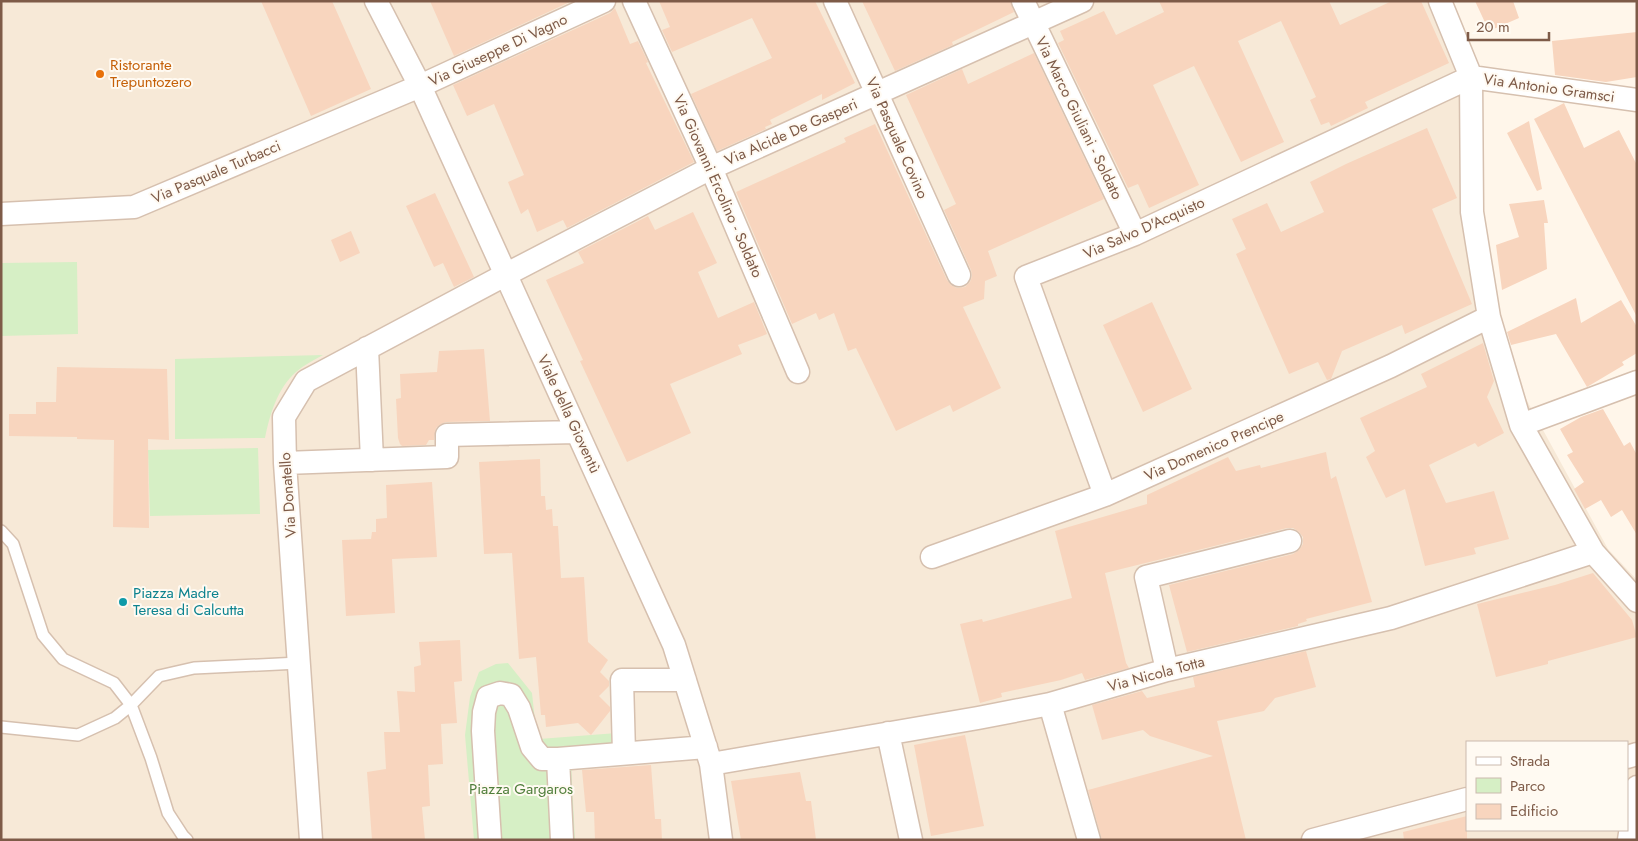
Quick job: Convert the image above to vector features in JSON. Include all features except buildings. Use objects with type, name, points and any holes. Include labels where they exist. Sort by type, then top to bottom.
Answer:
[{"type":"street","name":"Via Giuseppe Di Vagno","points":[[420,86],[604,1]]},
{"type":"street","name":"Via Giovanni Ercolino - Soldato","points":[[634,1],[711,168],[798,372]]},
{"type":"street","name":"Via Pasquale Covino","points":[[835,1],[959,275]]},
{"type":"street","name":"Via Marco Giuliani - Soldato","points":[[1023,1],[1135,234]]},
{"type":"street","name":"Via Alcide De Gasperi","points":[[505,275],[711,168],[1082,1]]},
{"type":"street","points":[[1440,1],[1471,77],[1472,212],[1489,317],[1521,425],[1593,552],[1637,601]]},
{"type":"street","name":"Viale della Gioventù","points":[[378,2],[420,86],[674,645],[708,756],[721,840]]},
{"type":"street","name":"Via Antonio Gramsci","points":[[1471,77],[1634,105]]},
{"type":"street","name":"Via Salvo D'Acquisto","points":[[1105,495],[1026,277],[1135,234],[1471,77]]},
{"type":"street","name":"Via Pasquale Turbacci","points":[[1,214],[134,207],[420,86]]},
{"type":"street","name":"Via Donatello","points":[[312,840],[285,462],[284,416],[306,381],[505,275]]},
{"type":"street","name":"Via Domenico Prencipe","points":[[932,557],[1105,495],[1391,366],[1489,317]]},
{"type":"street","points":[[367,348],[372,460]]},
{"type":"street","points":[[1521,425],[1637,382]]},
{"type":"street","points":[[285,462],[447,457],[447,435],[577,432]]},
{"type":"street","points":[[1168,670],[1146,578],[1290,541]]},
{"type":"street","name":"Via Nicola Totta","points":[[558,759],[624,753],[708,756],[888,734],[1050,704],[1168,670],[1391,618],[1593,552]]},
{"type":"street","points":[[624,753],[622,680],[685,680]]},
{"type":"street","points":[[490,840],[482,731],[488,697],[500,693],[511,695],[519,708],[532,747],[542,759],[558,759],[562,840]]},
{"type":"street","points":[[1050,704],[1089,840]]},
{"type":"street","points":[[888,734],[911,840]]},
{"type":"street","points":[[1629,840],[1637,786]]},
{"type":"street","points":[[1313,840],[1466,799]]},
{"type":"lane","points":[[1,531],[13,544],[43,635],[63,659],[114,683],[132,705],[168,813],[187,840]]},
{"type":"lane","points":[[1,727],[78,734],[115,718],[132,705],[159,676],[194,668],[279,666],[299,663]]},
{"type":"shaded area","points":[[1,1],[1449,1],[1499,311],[1525,397],[1608,549],[1637,580],[1637,840],[1,840]]},
{"type":"green space","points":[[77,262],[78,334],[1,336],[1,263]]},
{"type":"green space","points":[[323,355],[299,369],[284,386],[272,411],[265,438],[175,439],[175,359]]},
{"type":"green space","points":[[258,448],[260,514],[150,516],[148,450]]},
{"type":"green space","name":"Piazza Gargaros","points":[[508,663],[532,693],[536,730],[539,739],[617,733],[619,757],[571,763],[575,840],[474,840],[465,735],[470,697],[479,672],[496,664]]},
{"type":"place","name":"Ristorante Trepuntozero","points":[[100,74]]},
{"type":"place","name":"Piazza Madre Teresa di Calcutta","points":[[123,602]]}]
